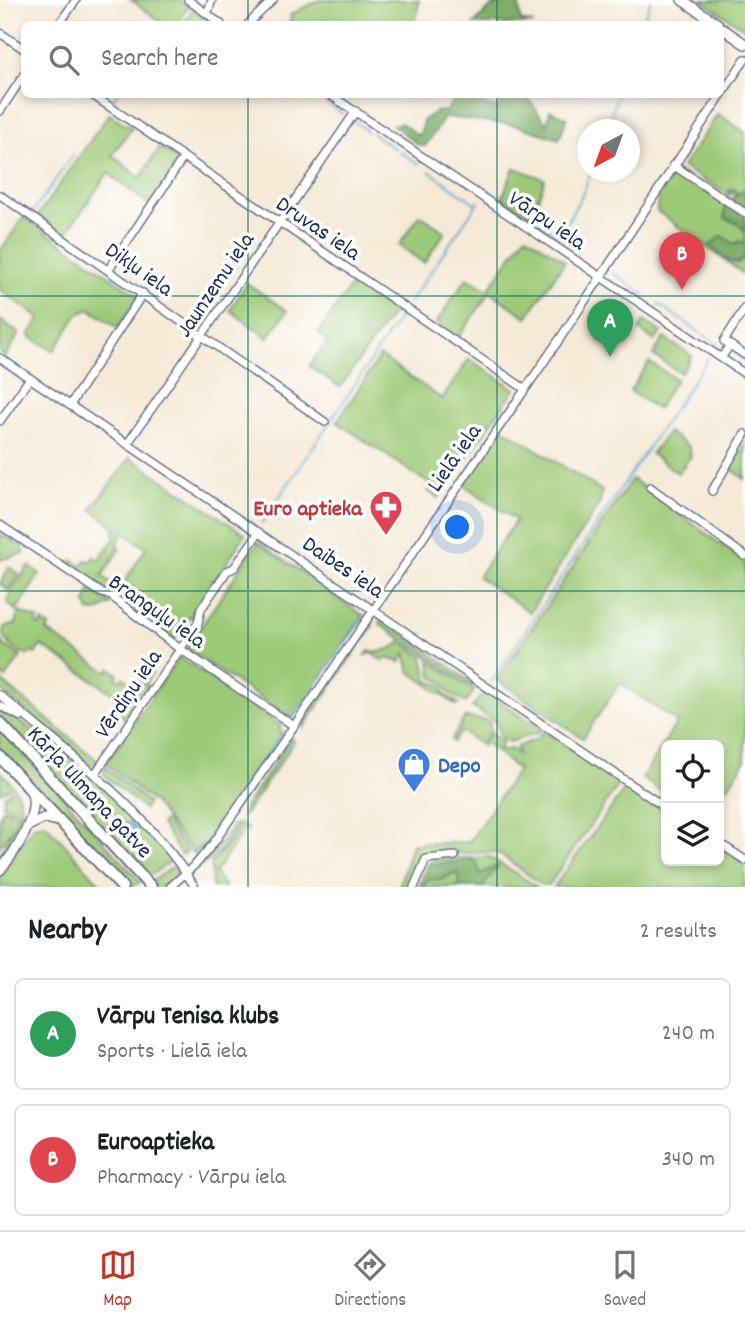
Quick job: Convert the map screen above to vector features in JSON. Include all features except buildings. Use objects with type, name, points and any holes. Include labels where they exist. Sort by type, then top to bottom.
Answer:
[{"type":"highway","name":"Kārļa Ulmaņa gatve","points":[[0,723],[151,887]]},
{"type":"highway","name":"Kārļa Ulmaņa gatve","points":[[0,757],[122,887]]},
{"type":"main road","points":[[682,0],[712,21]]},
{"type":"main road","points":[[724,29],[745,44]]},
{"type":"main road","points":[[0,870],[27,828],[34,801],[26,784]]},
{"type":"main road","points":[[27,828],[44,818],[62,822]]},
{"type":"street","points":[[61,21],[76,0]]},
{"type":"street","points":[[188,0],[217,21]]},
{"type":"street","points":[[207,14],[212,0]]},
{"type":"street","points":[[251,21],[273,0]]},
{"type":"street","points":[[0,33],[21,47]]},
{"type":"street","name":"Lielā iela","points":[[724,90],[745,59]]},
{"type":"street","points":[[0,111],[21,80]]},
{"type":"street","name":"Druvas iela","points":[[97,98],[525,389]]},
{"type":"street","name":"Vārpu iela","points":[[335,98],[745,374]]},
{"type":"street","name":"Lielā iela","points":[[170,887],[210,849],[525,389],[719,98]]},
{"type":"street","name":"Jaunzemu iela","points":[[128,443],[356,111]]},
{"type":"street","points":[[109,269],[183,159]]},
{"type":"street","points":[[673,165],[745,213]]},
{"type":"street","name":"Dikļu iela","points":[[0,195],[326,422]]},
{"type":"street","points":[[70,404],[143,293]]},
{"type":"street","points":[[745,308],[724,341],[745,355]]},
{"type":"street","points":[[721,358],[730,345]]},
{"type":"street","name":"Daibes iela","points":[[0,358],[661,805]]},
{"type":"street","points":[[0,421],[30,378]]},
{"type":"street","points":[[712,491],[745,434]]},
{"type":"street","points":[[650,488],[745,556]]},
{"type":"street","name":"Branguļu iela","points":[[0,525],[100,592],[109,595],[180,649],[294,726]]},
{"type":"street","name":"Vērdiņu iela","points":[[95,774],[180,649],[227,571],[234,568],[260,532]]},
{"type":"street","points":[[0,695],[95,774],[142,818],[187,873],[195,887]]},
{"type":"street","points":[[0,706],[37,725]]},
{"type":"street","points":[[724,846],[745,860]]},
{"type":"street","points":[[414,887],[426,859],[455,856]]},
{"type":"green space","points":[[131,0],[179,0],[188,7],[178,21],[160,21]]},
{"type":"green space","points":[[319,0],[419,0],[414,21],[290,21],[290,15]]},
{"type":"green space","points":[[514,0],[519,6],[521,21],[477,21],[491,7]]},
{"type":"green space","points":[[701,0],[745,0],[745,29]]},
{"type":"green space","points":[[193,9],[211,21],[185,21]]},
{"type":"green space","points":[[455,98],[475,98],[480,103],[498,109],[504,98],[528,98],[547,125],[550,110],[567,118],[559,139],[515,125],[445,117],[425,146],[417,144],[393,125],[401,123],[417,135],[421,133],[423,120],[435,112],[446,111]]},
{"type":"green space","points":[[109,114],[132,128],[112,155],[140,178],[160,147],[175,157],[177,164],[150,205],[108,173],[65,235],[38,215]]},
{"type":"green space","points":[[718,114],[745,132],[745,189],[739,194],[729,191],[730,196],[682,167]]},
{"type":"green space","points":[[514,168],[545,179],[532,215],[502,198]]},
{"type":"green space","points":[[675,170],[745,209],[745,275],[657,211],[658,199]]},
{"type":"green space","points":[[733,188],[739,194],[745,189],[745,231],[737,223],[725,218],[725,206],[736,196],[729,191]]},
{"type":"green space","points":[[420,215],[445,232],[424,263],[399,245]]},
{"type":"green space","points":[[24,217],[139,296],[118,328],[90,309],[78,314],[54,351],[29,336],[40,318],[0,290],[0,251]]},
{"type":"green space","points":[[526,235],[565,261],[527,317],[490,292],[458,338],[436,323],[467,278],[488,290]]},
{"type":"green space","points":[[722,236],[734,244],[740,241],[745,244],[745,256],[738,263],[728,260],[710,245]]},
{"type":"green space","points":[[247,283],[287,311],[268,338],[230,310]]},
{"type":"green space","points":[[353,283],[394,311],[340,387],[309,366],[328,341],[318,333]]},
{"type":"green space","points":[[615,302],[631,313],[626,321],[609,310]]},
{"type":"green space","points":[[0,320],[19,334],[5,357],[0,353]]},
{"type":"green space","points":[[644,321],[661,332],[655,341],[639,330]]},
{"type":"green space","points":[[664,338],[692,356],[681,373],[653,355]]},
{"type":"green space","points":[[380,356],[442,399],[469,359],[515,389],[438,498],[428,491],[431,485],[337,422]]},
{"type":"green space","points":[[649,362],[676,379],[657,409],[630,391]]},
{"type":"green space","points":[[501,427],[602,491],[600,503],[530,612],[478,577],[516,520],[464,485]]},
{"type":"green space","points":[[668,432],[689,447],[691,456],[678,473],[651,454]]},
{"type":"green space","points":[[745,444],[745,479],[730,468]]},
{"type":"green space","points":[[130,458],[245,534],[215,582],[212,580],[210,583],[212,587],[197,610],[196,620],[190,616],[174,640],[70,564],[73,560],[81,566],[94,557],[98,560],[114,539],[115,527],[91,509]],"holes":[[[123,532],[146,548],[120,589],[102,576],[120,549],[117,546]]]},
{"type":"green space","points":[[632,479],[745,562],[745,761],[727,788],[724,786],[724,740],[666,740],[677,722],[620,683],[583,738],[497,680]]},
{"type":"green space","points":[[0,534],[24,547],[24,553],[0,560]]},
{"type":"green space","points":[[258,542],[364,616],[292,719],[186,649]]},
{"type":"green space","points":[[29,566],[40,574],[16,611],[7,602],[11,590]]},
{"type":"green space","points":[[9,567],[19,574],[8,590],[0,584]]},
{"type":"green space","points":[[90,590],[111,604],[96,612],[89,611],[86,603]]},
{"type":"green space","points":[[19,612],[38,619],[36,624],[40,626],[42,622],[49,627],[47,631],[107,672],[110,668],[118,674],[116,678],[120,680],[123,677],[130,682],[151,674],[145,684],[149,686],[126,719],[120,715],[125,702],[41,645],[35,654],[31,652],[28,655],[7,641],[4,627],[16,624]]},
{"type":"green space","points":[[381,618],[471,682],[474,688],[380,624]]},
{"type":"green space","points":[[372,621],[373,625],[303,728],[302,721]]},
{"type":"green space","points":[[1,639],[4,645],[21,656],[6,678],[0,675]]},
{"type":"green space","points":[[402,642],[423,657],[428,681],[441,685],[445,695],[459,704],[456,705],[410,672],[405,653],[401,662],[386,658],[383,661],[371,653],[366,655],[369,651],[386,650]]},
{"type":"green space","points":[[179,657],[281,726],[279,731],[284,733],[218,832],[196,857],[193,853],[204,843],[192,852],[154,803],[106,763]]},
{"type":"green space","points":[[430,661],[474,691],[466,703],[448,692],[443,682],[432,677]]},
{"type":"green space","points":[[0,680],[99,762],[97,765],[90,765],[0,690]]},
{"type":"green space","points":[[485,692],[541,729],[538,733],[509,742],[501,737],[496,722],[472,707]]},
{"type":"green space","points":[[0,710],[49,741],[93,777],[173,860],[148,877],[0,718]]},
{"type":"green space","points":[[465,717],[489,721],[491,734],[503,742],[498,751],[511,749],[518,754],[516,747],[537,739],[544,731],[621,781],[549,885],[542,885],[500,854],[491,852],[430,854],[421,858],[409,887],[399,887],[412,844],[469,842],[518,770],[485,742],[490,733],[484,737],[483,746],[461,731],[453,742],[451,740]]},
{"type":"green space","points":[[0,728],[141,882],[131,887],[0,749]]},
{"type":"green space","points":[[291,738],[294,742],[243,817],[244,808]]},
{"type":"green space","points":[[661,748],[661,791],[642,778]]},
{"type":"green space","points":[[104,766],[148,803],[144,809],[104,775]]},
{"type":"green space","points":[[0,771],[16,791],[20,808],[14,825],[0,846],[0,815],[4,808],[15,815],[17,812],[3,804],[5,795],[11,792],[9,788],[1,792]]},
{"type":"green space","points":[[627,786],[661,809],[661,866],[724,866],[724,850],[745,864],[745,887],[554,887]]},
{"type":"green space","points":[[24,810],[29,812],[10,851],[0,864],[0,854]]},
{"type":"green space","points":[[165,820],[187,852],[181,855],[161,824]]},
{"type":"green space","points":[[43,823],[103,887],[0,887],[0,876],[33,826]]},
{"type":"green space","points":[[234,824],[238,824],[221,850],[201,867]]},
{"type":"green space","points":[[241,824],[249,830],[244,829],[215,873],[225,887],[212,887],[211,863],[223,851]]},
{"type":"green space","points":[[490,857],[537,887],[419,887],[425,866],[435,859]]},
{"type":"green space","points":[[472,860],[477,863],[480,874],[499,865],[482,887],[456,887],[459,884],[457,872],[440,880],[431,879],[423,885],[430,865]]},
{"type":"green space","points":[[176,865],[180,871],[163,887],[156,887],[151,882]]},
{"type":"water","points":[[132,822],[136,832],[132,840],[120,826]]},
{"type":"waterway","points":[[643,21],[651,0]]},
{"type":"waterway","points":[[320,98],[343,114]]},
{"type":"waterway","points":[[610,119],[617,98]]},
{"type":"waterway","points":[[355,122],[367,131]]},
{"type":"waterway","points":[[372,133],[395,149]]},
{"type":"waterway","points":[[400,152],[419,164]]},
{"type":"waterway","points":[[33,212],[73,155]]},
{"type":"waterway","points":[[429,171],[476,204]]},
{"type":"waterway","points":[[580,250],[559,236],[587,182]]},
{"type":"waterway","points":[[486,190],[558,236]]},
{"type":"waterway","points":[[409,303],[479,201]]},
{"type":"waterway","points":[[613,273],[644,294]]},
{"type":"waterway","points":[[658,304],[720,346]]},
{"type":"waterway","points":[[262,523],[400,317]]},
{"type":"waterway","points":[[734,354],[745,362]]},
{"type":"waterway","points":[[491,682],[709,357]]},
{"type":"waterway","points":[[295,715],[359,621]]},
{"type":"waterway","points":[[205,844],[280,735]]},
{"type":"place","name":"Euroaptieka","points":[[682,290]]},
{"type":"place","name":"Vārpu Tenisa klubs","points":[[610,357]]},
{"type":"place","name":"Euro aptieka","points":[[386,537]]},
{"type":"place","name":"Depo","points":[[414,794]]}]
